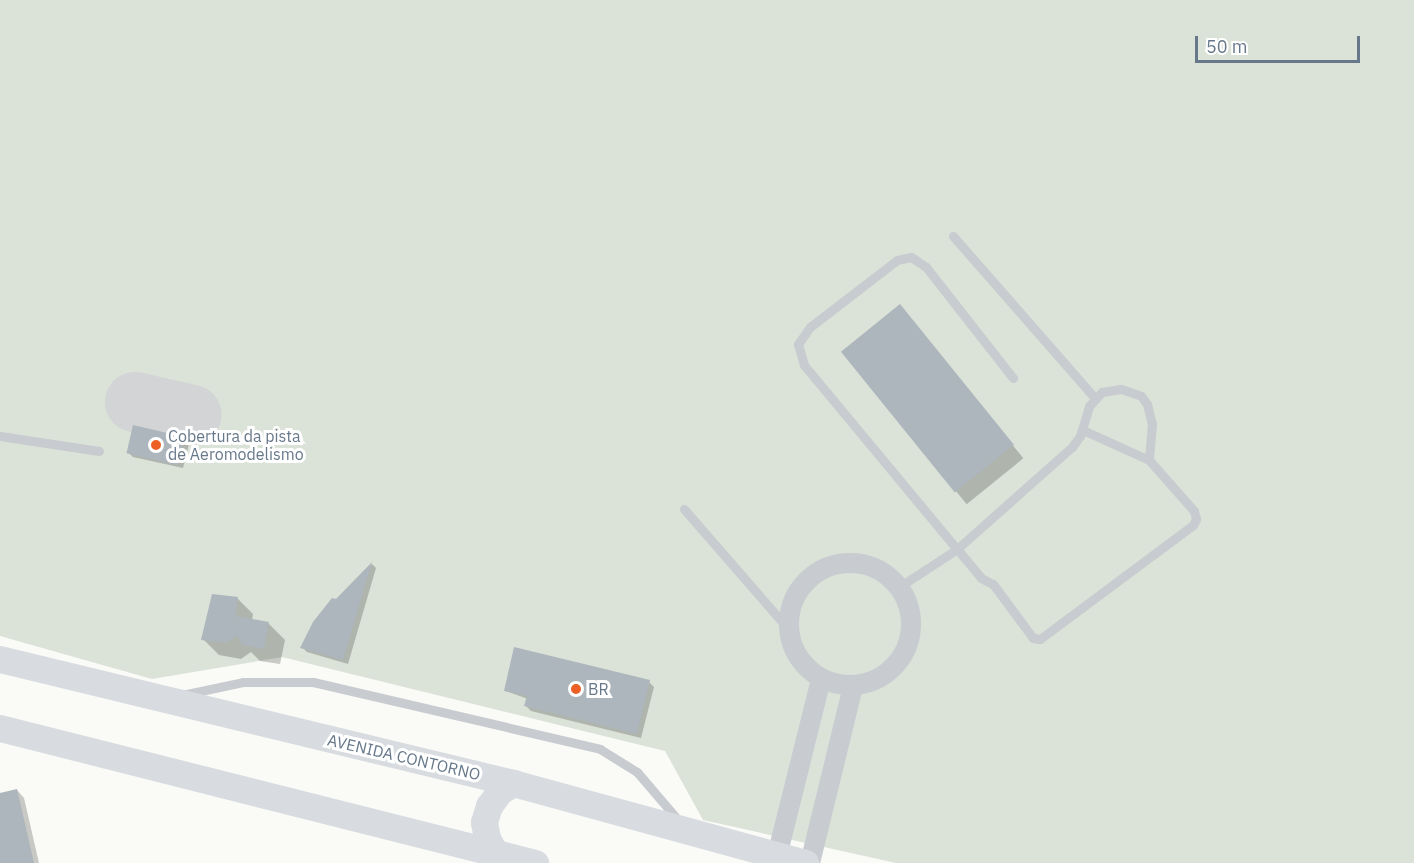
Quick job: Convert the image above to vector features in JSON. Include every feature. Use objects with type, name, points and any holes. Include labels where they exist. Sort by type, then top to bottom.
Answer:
[{"type":"main road","name":"AVENIDA CONTORNO","points":[[0,659],[513,783],[805,863]]},
{"type":"main road","points":[[0,728],[535,863]]},
{"type":"main road","points":[[495,853],[487,838],[484,822],[489,806],[498,792],[513,783]]},
{"type":"street","points":[[847,563],[867,565],[899,587],[910,614],[909,643],[900,660],[886,674],[853,686],[821,678],[805,665],[794,649],[789,630],[791,610],[798,592],[811,577],[828,567],[847,563]]},
{"type":"street","points":[[777,856],[821,678]]},
{"type":"street","points":[[810,863],[853,686]]},
{"type":"lane","points":[[953,236],[1095,398]]},
{"type":"lane","points":[[1013,378],[926,267],[911,257],[897,260],[810,327],[798,344],[804,365],[981,578],[993,584],[1033,638],[1040,639],[1193,525],[1194,511],[1149,460],[1083,430]]},
{"type":"lane","points":[[899,587],[957,549],[1072,447],[1083,430],[1095,398],[1111,389],[1141,396],[1151,418],[1149,460]]},
{"type":"lane","points":[[0,436],[99,451]]},
{"type":"lane","points":[[684,509],[789,630]]},
{"type":"lane","points":[[163,700],[243,682],[313,682],[600,749],[637,772],[688,832]]},
{"type":"shaded area","points":[[0,0],[1414,0],[1414,863],[896,863],[703,820],[665,751],[282,657],[152,679],[0,636]]},
{"type":"building","points":[[900,304],[1014,445],[955,492],[841,352]]},
{"type":"building","name":"Cobertura da pista de Aeromodelismo","points":[[133,425],[185,437],[178,465],[126,453]]},
{"type":"building","points":[[372,562],[343,660],[300,648],[313,622],[332,598],[336,599]]},
{"type":"building","points":[[212,594],[238,597],[235,616],[269,622],[264,649],[242,645],[237,636],[225,643],[201,640]]},
{"type":"building","name":"BR","points":[[514,647],[650,680],[637,734],[524,706],[527,696],[504,691]]},
{"type":"building","points":[[17,789],[34,863],[0,863],[0,793]]},
{"type":"taxiway","points":[[135,402],[192,415]]},
{"type":"place","name":"Cobertura da pista de Aeromodelismo","points":[[156,445]]},
{"type":"place","name":"BR","points":[[576,689]]}]
